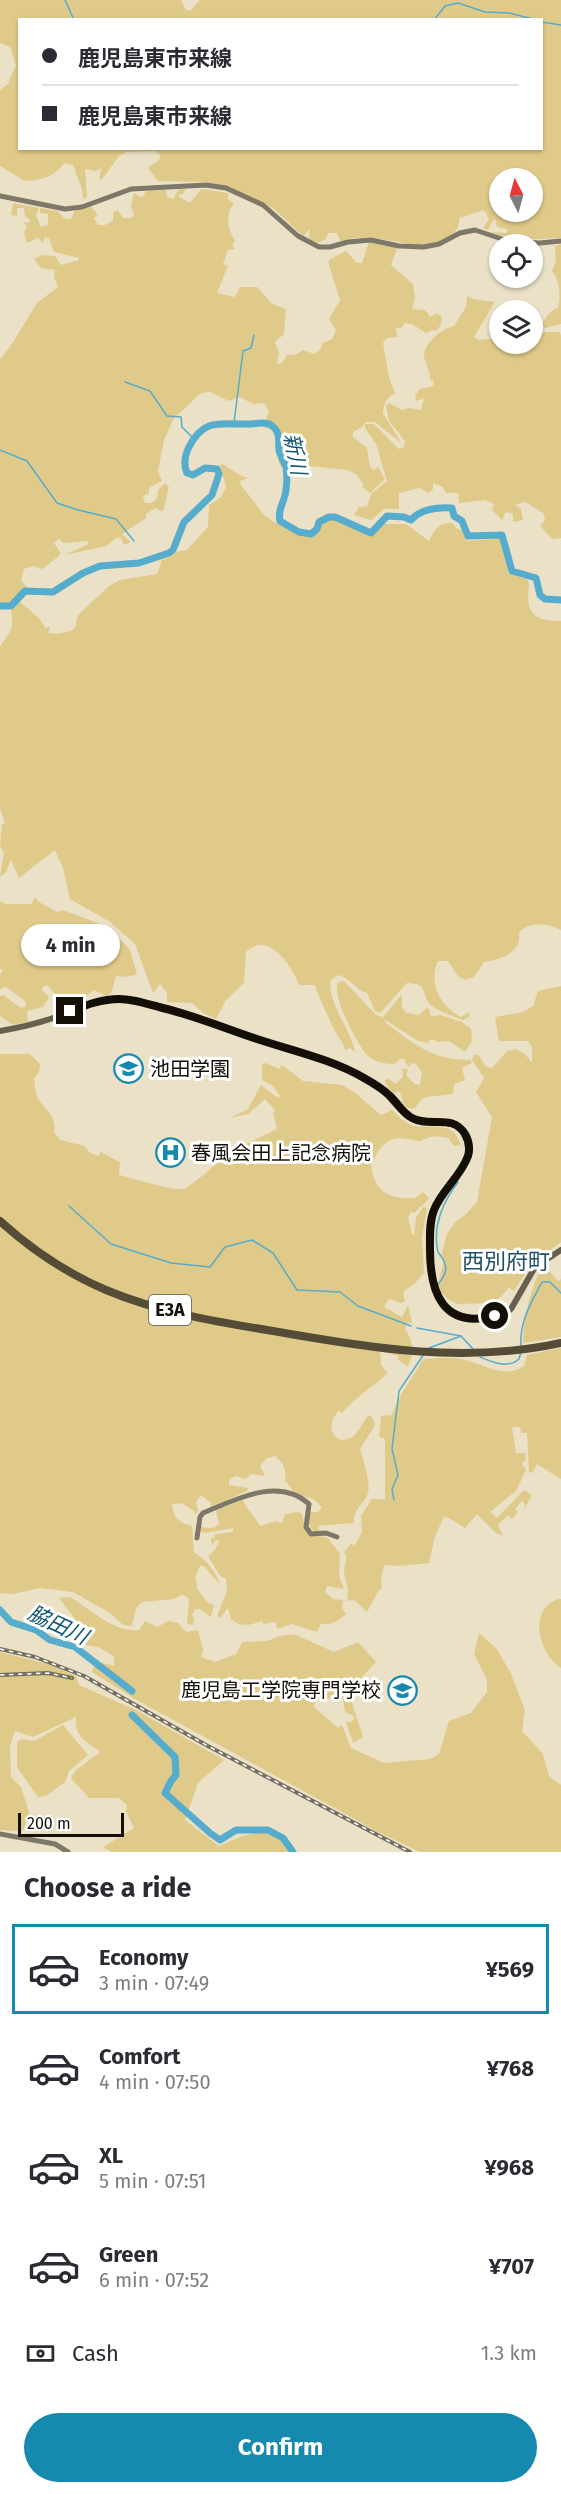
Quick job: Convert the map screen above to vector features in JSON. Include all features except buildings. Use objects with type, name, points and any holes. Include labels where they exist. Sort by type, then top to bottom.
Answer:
[{"type":"highway","name":"E3A","points":[[0,1221],[51,1262],[92,1283],[129,1298],[183,1314],[360,1346],[419,1353],[496,1353],[561,1343]]},
{"type":"main road","points":[[0,1031],[31,1024],[104,1000],[139,1001],[210,1021],[254,1038],[339,1065],[383,1090],[403,1112],[414,1119],[457,1125],[467,1138],[469,1151],[466,1161],[442,1194],[434,1210],[431,1228],[430,1273],[439,1300],[451,1311],[465,1318],[486,1318],[512,1309],[535,1267],[561,1250]]},
{"type":"street","points":[[0,196],[65,209],[82,207],[131,189],[206,185],[226,188],[263,205],[298,236],[319,247],[371,240],[399,246],[424,247],[439,244],[470,230],[480,231],[507,241],[540,243],[561,241]]},
{"type":"street","points":[[197,1538],[200,1517],[203,1514],[244,1497],[273,1490],[293,1494],[309,1504],[306,1527],[311,1534],[326,1533],[337,1537]]},
{"type":"street","points":[[0,1834],[55,1844],[68,1852]]},
{"type":"shaded area","points":[[0,0],[181,0],[186,10],[191,10],[200,0],[561,0],[561,238],[543,239],[543,234],[497,234],[492,232],[507,233],[507,229],[497,227],[496,222],[543,222],[543,168],[489,168],[489,219],[484,210],[459,218],[458,227],[452,235],[443,241],[424,245],[369,238],[340,241],[337,233],[328,233],[326,239],[318,243],[309,239],[310,229],[303,236],[273,208],[230,187],[205,182],[158,181],[148,168],[161,156],[155,151],[127,152],[119,156],[101,181],[99,177],[102,168],[95,171],[85,169],[87,197],[83,199],[82,189],[73,165],[64,163],[56,172],[47,177],[25,181],[0,166],[0,90],[8,84],[16,65],[10,47],[0,43]]},
{"type":"shaded area","points":[[179,189],[186,189],[182,195],[178,196],[190,203],[201,189],[228,193],[228,200],[234,203],[229,212],[228,222],[235,241],[232,245],[235,249],[228,250],[223,264],[228,266],[217,293],[235,297],[240,287],[257,287],[272,304],[286,309],[284,334],[275,342],[279,353],[277,364],[282,363],[287,355],[297,354],[303,350],[314,354],[319,351],[323,343],[332,339],[336,330],[329,319],[340,300],[328,262],[330,259],[346,251],[357,263],[362,263],[369,242],[397,248],[391,265],[413,284],[415,297],[412,309],[425,310],[430,317],[437,313],[442,317],[441,325],[436,331],[426,333],[412,324],[405,323],[401,328],[395,328],[398,337],[387,338],[383,343],[389,377],[395,393],[386,401],[383,413],[402,444],[375,422],[366,422],[353,432],[353,437],[367,448],[370,467],[374,470],[378,467],[385,479],[370,493],[362,487],[363,483],[356,474],[348,470],[309,466],[283,469],[278,462],[282,442],[274,431],[263,427],[269,411],[264,403],[254,404],[239,397],[229,401],[210,392],[201,393],[174,418],[164,440],[158,471],[162,481],[149,488],[149,493],[143,496],[145,503],[151,503],[157,499],[158,490],[165,483],[169,487],[163,512],[155,508],[146,514],[146,518],[122,534],[131,542],[124,545],[120,537],[106,546],[65,555],[88,544],[88,541],[63,543],[59,539],[54,543],[60,552],[59,556],[42,569],[33,566],[24,569],[21,580],[27,587],[5,607],[0,602],[0,359],[37,303],[58,287],[54,277],[55,270],[41,268],[34,259],[42,255],[55,256],[61,265],[79,260],[79,258],[54,252],[49,238],[45,237],[43,243],[38,238],[27,243],[24,233],[27,226],[23,222],[31,221],[25,216],[24,208],[17,208],[17,216],[11,215],[13,203],[39,208],[36,215],[41,227],[48,225],[48,214],[40,213],[40,208],[57,211],[65,219],[71,219],[75,210],[90,206],[98,215],[94,218],[98,225],[105,225],[113,221],[113,212],[118,210],[123,218],[132,218],[134,214],[131,206],[134,193],[142,198],[146,191],[166,190],[167,197],[173,199]]},
{"type":"shaded area","points":[[489,219],[489,222],[492,222],[488,230],[483,228]]},
{"type":"shaded area","points":[[561,244],[561,324],[545,328],[543,324],[546,317],[558,308],[559,288],[552,271],[556,262],[555,246]]},
{"type":"shaded area","points":[[467,296],[489,301],[489,312],[474,337],[479,340],[489,339],[489,354],[543,354],[543,332],[559,332],[561,335],[561,538],[552,539],[540,526],[545,520],[543,513],[525,502],[515,505],[521,509],[523,520],[513,522],[513,514],[506,512],[502,520],[492,510],[494,504],[485,500],[459,503],[458,493],[446,493],[443,487],[433,483],[433,489],[429,493],[419,488],[399,493],[399,509],[384,509],[371,520],[354,515],[359,507],[367,506],[372,493],[387,481],[376,444],[365,428],[365,424],[374,424],[399,449],[403,448],[405,441],[389,421],[386,405],[389,403],[402,410],[408,408],[421,410],[424,398],[416,401],[415,396],[420,389],[433,386],[434,381],[430,380],[424,356],[427,346],[435,336],[454,326],[466,307]]},
{"type":"shaded area","points":[[222,464],[248,478],[240,481],[241,485],[264,515],[274,522],[312,536],[323,521],[332,515],[368,531],[374,531],[380,524],[406,524],[429,541],[433,533],[443,524],[452,523],[457,529],[464,530],[467,541],[500,538],[504,542],[508,573],[528,580],[529,605],[533,614],[546,620],[561,621],[561,930],[539,924],[524,928],[519,932],[519,939],[514,950],[504,957],[484,962],[474,977],[465,980],[458,976],[448,961],[438,961],[434,977],[438,993],[447,1007],[461,1017],[469,1012],[470,1016],[463,1020],[435,1008],[429,1003],[421,986],[407,983],[380,1013],[375,1011],[367,993],[338,975],[331,980],[330,988],[335,1006],[355,1052],[350,1048],[345,1050],[315,985],[299,985],[285,960],[271,948],[263,945],[254,946],[246,952],[244,983],[226,1000],[216,1019],[203,1013],[192,1003],[167,1002],[167,993],[160,984],[153,993],[135,944],[110,922],[70,899],[63,868],[55,850],[19,878],[11,860],[6,872],[0,877],[4,853],[0,846],[2,824],[5,823],[0,808],[0,646],[11,630],[11,610],[19,601],[39,618],[45,628],[50,627],[48,633],[66,632],[75,628],[78,615],[109,586],[120,580],[157,574],[162,560],[179,551],[187,550],[208,527],[209,505],[221,497],[226,487],[220,466]]},
{"type":"shaded area","points":[[35,897],[39,902],[57,912],[63,910],[103,925],[130,950],[137,974],[127,977],[116,976],[111,993],[107,996],[94,990],[72,1007],[62,1002],[47,985],[42,987],[49,997],[43,1007],[27,1011],[28,1022],[13,1025],[0,1016],[0,996],[3,995],[21,1008],[26,1006],[25,1000],[8,988],[0,990],[0,975],[3,970],[0,969],[0,901],[6,904],[31,904]]},
{"type":"shaded area","points":[[344,981],[376,1015],[383,1017],[402,994],[402,1008],[407,1013],[419,1015],[428,1007],[431,1016],[441,1015],[462,1022],[471,1029],[472,1041],[465,1052],[449,1041],[429,1040],[428,1043],[418,1041],[384,1019],[387,1024],[425,1050],[445,1057],[470,1060],[472,1063],[462,1068],[465,1080],[454,1084],[453,1094],[426,1097],[415,1108],[405,1106],[399,1091],[394,1094],[385,1080],[389,1079],[396,1084],[403,1076],[402,1069],[408,1069],[406,1075],[415,1084],[420,1085],[422,1072],[416,1064],[412,1063],[408,1067],[404,1059],[400,1059],[395,1064],[388,1064],[377,1062],[368,1056],[352,1032],[338,998],[338,982]]},
{"type":"shaded area","points":[[561,986],[561,1242],[530,1266],[514,1291],[509,1288],[494,1303],[458,1304],[449,1300],[437,1289],[443,1264],[442,1252],[447,1234],[456,1221],[477,1202],[492,1117],[476,1092],[484,1078],[472,1060],[474,1055],[479,1055],[485,1066],[492,1068],[507,1051],[516,1049],[525,1054],[532,1063],[532,1047],[528,1041],[499,1041],[495,1017],[523,1012],[533,1006],[538,991]]},
{"type":"shaded area","points":[[0,1054],[30,1054],[40,1064],[39,1072],[34,1079],[36,1094],[52,1117],[54,1132],[60,1140],[85,1146],[90,1153],[98,1156],[101,1152],[120,1162],[119,1175],[171,1188],[188,1187],[240,1143],[244,1145],[277,1129],[273,1113],[275,1110],[265,1099],[248,1114],[230,1118],[248,1109],[261,1085],[278,1098],[280,1096],[272,1085],[262,1080],[262,1065],[266,1063],[279,1069],[282,1065],[303,1081],[342,1085],[381,1115],[392,1110],[413,1126],[449,1129],[455,1133],[461,1145],[454,1146],[448,1138],[440,1137],[431,1137],[421,1141],[394,1139],[388,1141],[380,1149],[371,1165],[376,1182],[391,1196],[415,1198],[423,1192],[429,1198],[415,1213],[411,1212],[408,1218],[414,1235],[416,1218],[423,1207],[427,1208],[422,1238],[424,1273],[403,1292],[405,1301],[401,1303],[389,1299],[384,1307],[402,1317],[408,1305],[412,1323],[407,1323],[405,1329],[410,1338],[412,1357],[408,1366],[398,1360],[398,1356],[380,1351],[381,1365],[388,1373],[342,1413],[339,1411],[332,1421],[332,1432],[339,1439],[344,1440],[356,1434],[369,1415],[373,1418],[375,1425],[360,1449],[369,1489],[357,1509],[354,1523],[319,1526],[319,1533],[314,1532],[308,1523],[309,1512],[318,1512],[322,1507],[313,1499],[291,1493],[293,1491],[285,1480],[284,1466],[275,1456],[267,1458],[260,1466],[265,1476],[251,1474],[245,1479],[236,1476],[229,1480],[229,1485],[248,1488],[247,1491],[210,1507],[211,1503],[201,1495],[196,1502],[198,1510],[195,1515],[194,1511],[182,1503],[172,1504],[178,1519],[192,1526],[194,1552],[210,1566],[220,1585],[204,1566],[200,1566],[195,1578],[198,1584],[196,1587],[208,1603],[214,1605],[211,1617],[200,1609],[195,1609],[192,1616],[193,1625],[187,1624],[189,1598],[182,1595],[174,1599],[142,1602],[136,1608],[132,1626],[123,1625],[110,1613],[73,1592],[40,1588],[13,1594],[0,1593]]},
{"type":"shaded area","points":[[539,1271],[550,1272],[558,1281],[561,1279],[561,1337],[523,1343],[528,1306]]},
{"type":"shaded area","points":[[561,1348],[561,1479],[537,1464],[532,1473],[529,1472],[527,1433],[521,1433],[520,1427],[512,1427],[516,1453],[525,1453],[526,1459],[522,1463],[526,1470],[516,1491],[490,1512],[497,1518],[524,1490],[532,1495],[524,1510],[525,1504],[522,1501],[515,1509],[518,1512],[512,1519],[508,1515],[498,1525],[503,1536],[496,1533],[477,1514],[465,1528],[444,1517],[435,1536],[429,1563],[384,1565],[382,1588],[367,1612],[354,1600],[347,1601],[344,1552],[351,1544],[355,1545],[362,1532],[361,1516],[372,1499],[385,1499],[385,1439],[379,1437],[381,1416],[392,1415],[423,1359],[456,1358],[507,1372],[524,1366],[527,1355]]},
{"type":"shaded area","points":[[243,1500],[260,1526],[275,1521],[282,1523],[285,1514],[298,1512],[302,1514],[309,1534],[328,1538],[340,1554],[339,1576],[344,1589],[327,1586],[325,1592],[333,1599],[343,1600],[342,1608],[346,1614],[335,1622],[321,1624],[317,1632],[292,1624],[277,1629],[276,1622],[238,1624],[231,1619],[228,1608],[220,1618],[217,1616],[227,1591],[226,1579],[220,1576],[208,1556],[220,1541],[216,1540],[213,1544],[211,1538],[215,1538],[215,1534],[233,1532],[233,1528],[205,1533],[200,1531],[198,1526],[209,1528],[216,1526],[219,1524],[216,1510]]},
{"type":"shaded area","points":[[70,1597],[120,1628],[139,1630],[145,1621],[157,1627],[168,1621],[178,1623],[186,1632],[198,1630],[203,1650],[201,1657],[215,1662],[236,1654],[242,1642],[267,1641],[294,1634],[334,1652],[358,1642],[376,1662],[354,1686],[355,1695],[350,1697],[363,1737],[353,1743],[346,1722],[353,1721],[354,1716],[345,1712],[343,1699],[319,1698],[313,1706],[338,1728],[342,1725],[351,1748],[384,1763],[430,1759],[439,1754],[449,1721],[471,1713],[487,1692],[487,1680],[474,1654],[479,1633],[497,1649],[511,1674],[525,1710],[522,1731],[543,1754],[549,1776],[561,1785],[561,1852],[420,1852],[380,1833],[135,1699],[92,1672],[95,1661],[114,1666],[114,1656],[98,1647],[75,1643],[75,1619],[59,1598]]},
{"type":"shaded area","points":[[561,1599],[561,1668],[547,1653],[540,1632],[542,1612]]},
{"type":"shaded area","points":[[0,1652],[51,1665],[76,1676],[79,1685],[136,1710],[224,1760],[198,1783],[185,1820],[219,1846],[248,1834],[265,1833],[282,1842],[290,1852],[112,1852],[103,1847],[134,1828],[126,1811],[127,1805],[119,1798],[89,1798],[71,1778],[75,1771],[100,1752],[79,1734],[76,1717],[33,1737],[15,1731],[10,1746],[11,1777],[21,1787],[29,1812],[23,1831],[0,1830]]},
{"type":"shaded area","points":[[63,1725],[88,1755],[69,1771],[65,1782],[46,1796],[38,1797],[17,1767],[17,1742],[22,1739],[34,1741]]},
{"type":"waterway","points":[[65,0],[73,18]]},
{"type":"waterway","points":[[436,18],[445,6],[458,3],[485,12],[509,13],[529,18]]},
{"type":"waterway","points":[[543,22],[561,25]]},
{"type":"waterway","points":[[234,423],[243,351],[251,348],[254,335]]},
{"type":"waterway","points":[[125,382],[150,391],[167,416],[181,417],[182,427],[193,438]]},
{"type":"waterway","name":"新川","points":[[0,606],[11,606],[25,591],[53,592],[83,573],[100,566],[139,563],[169,553],[173,550],[184,522],[212,495],[219,474],[217,469],[205,468],[193,475],[187,473],[186,456],[195,437],[207,427],[214,425],[263,423],[271,425],[276,430],[280,452],[286,467],[286,487],[280,521],[299,532],[311,534],[317,529],[319,522],[335,517],[371,533],[387,516],[404,517],[411,520],[419,513],[452,508],[454,516],[462,521],[468,536],[502,535],[512,571],[536,578],[540,595],[545,599],[561,600]]},
{"type":"waterway","points":[[0,450],[27,461],[57,503],[116,519],[134,541]]},
{"type":"waterway","points":[[437,1285],[444,1276],[446,1268],[438,1252],[436,1233],[443,1206],[458,1182]]},
{"type":"waterway","points":[[69,1206],[111,1244],[171,1263],[210,1267],[225,1247],[252,1240],[273,1253],[297,1290],[340,1292],[358,1306],[411,1326]]},
{"type":"waterway","points":[[521,1347],[524,1321],[542,1282],[550,1282],[561,1293]]},
{"type":"waterway","points":[[417,1328],[461,1336],[473,1349]]},
{"type":"waterway","points":[[429,1348],[461,1336]]},
{"type":"waterway","points":[[480,1357],[500,1364],[510,1364],[519,1359],[521,1352]]},
{"type":"waterway","points":[[394,1500],[392,1489],[398,1475],[392,1449],[399,1391],[424,1354]]},
{"type":"waterway","name":"脇田川","points":[[0,1610],[11,1622],[36,1630],[50,1640],[75,1647],[132,1691]]},
{"type":"waterway","name":"脇田川","points":[[132,1715],[175,1757],[176,1775],[165,1793],[210,1833],[220,1840],[236,1830],[268,1830],[283,1838],[293,1852]]},
{"type":"railway","points":[[0,1649],[35,1657],[84,1676],[206,1745],[410,1852]]},
{"type":"railway","points":[[0,1675],[48,1673],[72,1678]]},
{"type":"place","name":"池田学園","points":[[129,1069]]},
{"type":"place","name":"春風会田上記念病院","points":[[170,1153]]},
{"type":"place","name":"鹿児島工学院専門学校","points":[[402,1690]]},
{"type":"district","name":"西別府町","points":[[506,1261]]},
{"type":"route","points":[[70,1011],[104,1000],[127,999],[195,1016],[348,1069],[383,1090],[391,1096],[403,1112],[418,1121],[443,1121],[457,1125],[469,1142],[469,1151],[466,1161],[442,1194],[434,1210],[431,1228],[432,1282],[435,1294],[451,1311],[465,1318],[495,1316]]}]
